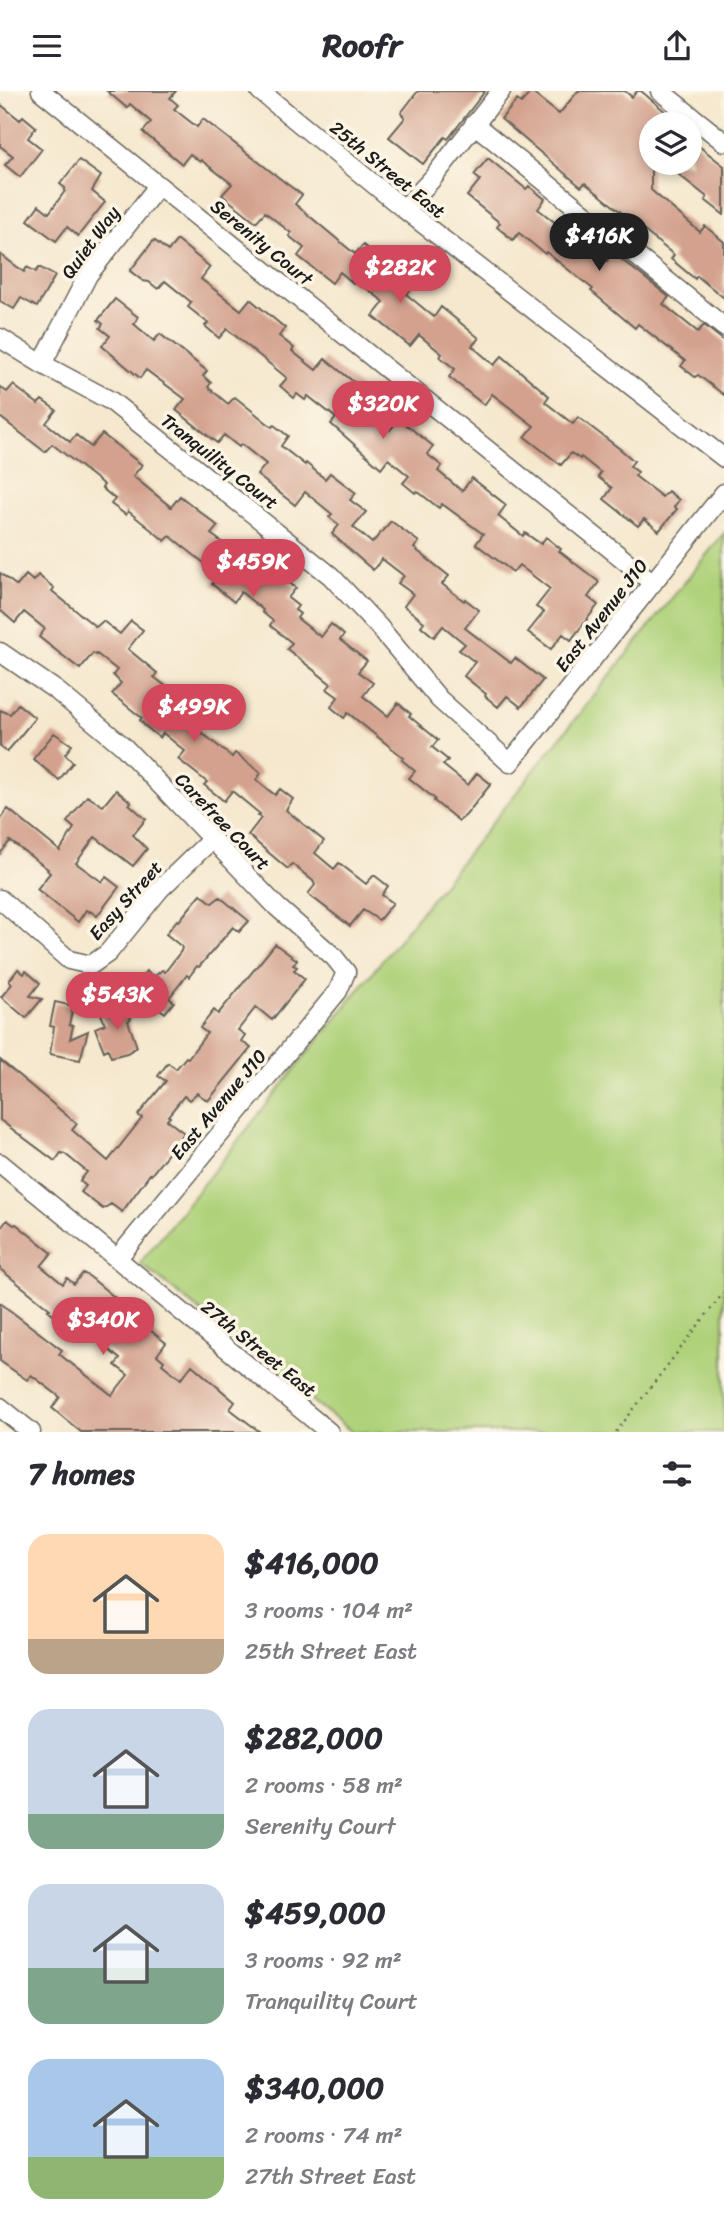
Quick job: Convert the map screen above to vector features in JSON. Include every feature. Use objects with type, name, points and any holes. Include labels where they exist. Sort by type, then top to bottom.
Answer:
[{"type":"street","name":"Serenity Court","points":[[41,91],[653,583]]},
{"type":"street","points":[[404,209],[432,179],[501,91]]},
{"type":"street","points":[[660,91],[724,142]]},
{"type":"street","name":"25th Street East","points":[[265,93],[404,209],[724,458]]},
{"type":"street","points":[[474,124],[724,327]]},
{"type":"street","name":"Quiet Way","points":[[42,364],[88,275],[158,185]]},
{"type":"street","name":"Tranquility Court","points":[[0,338],[111,401],[331,576],[379,627],[439,699],[510,763]]},
{"type":"street","name":"East Avenue J10","points":[[510,763],[724,493]]},
{"type":"street","name":"Carefree Court","points":[[0,652],[57,691],[123,745],[277,907],[334,957],[346,972]]},
{"type":"street","name":"Easy Street","points":[[0,899],[69,960],[91,965],[108,953],[160,889],[212,839]]},
{"type":"street","name":"East Avenue J10","points":[[117,1259],[338,991],[346,972]]},
{"type":"street","name":"27th Street East","points":[[0,1163],[329,1432]]},
{"type":"street","points":[[0,1407],[31,1432]]},
{"type":"path","points":[[617,1432],[724,1292]]},
{"type":"green space","points":[[724,533],[724,1432],[352,1432],[140,1263]]},
{"type":"building","points":[[107,91],[176,91],[170,98],[178,105],[174,109],[197,127],[203,119],[302,195],[295,204],[355,254],[363,245],[413,286],[406,294],[434,317],[441,307],[479,338],[472,346],[494,365],[502,356],[549,396],[545,402],[573,424],[578,417],[620,449],[634,461],[630,466],[638,472],[635,476],[662,497],[668,491],[679,500],[674,507],[677,509],[659,531],[644,519],[638,526],[604,499],[612,488],[598,477],[601,473],[581,457],[580,459],[571,453],[561,465],[525,437],[534,426],[492,394],[484,405],[449,377],[455,369],[419,335],[410,346],[373,316],[384,302],[357,281],[354,284],[340,272],[332,283],[298,256],[304,248],[289,236],[291,233],[265,212],[256,222],[222,195],[232,184],[190,154],[182,164],[143,132],[151,122],[130,104],[127,108]]},
{"type":"building","points":[[418,91],[485,91],[448,139],[445,137],[423,164],[389,137],[405,118],[401,113]]},
{"type":"building","points":[[578,91],[625,91],[632,97],[637,91],[641,91],[666,112],[639,112],[639,175],[651,175],[651,190],[700,232],[705,226],[724,242],[724,298],[697,276],[695,279],[671,259],[674,255],[585,183],[581,187],[501,119],[517,100],[521,103],[531,92],[559,114]]},
{"type":"building","points":[[0,104],[20,120],[23,116],[36,127],[28,138],[42,149],[20,177],[5,165],[13,156],[0,146]]},
{"type":"building","points":[[702,149],[724,166],[724,215],[705,200],[707,197],[679,175],[702,175]]},
{"type":"building","points":[[488,158],[526,189],[529,186],[545,199],[538,209],[575,238],[576,236],[607,261],[613,253],[669,297],[663,304],[698,332],[704,325],[724,341],[724,395],[681,366],[685,361],[638,324],[635,328],[591,291],[593,289],[546,252],[545,254],[519,233],[513,240],[497,227],[500,223],[467,196],[480,180],[474,175]]},
{"type":"building","points":[[79,160],[101,176],[92,191],[105,202],[78,236],[67,227],[56,241],[28,220],[39,205],[49,213],[65,191],[60,184]]},
{"type":"building","points":[[154,240],[168,251],[177,240],[210,267],[201,279],[241,310],[250,299],[285,328],[279,336],[294,348],[292,351],[316,370],[325,359],[360,387],[354,395],[369,407],[366,410],[390,430],[399,419],[433,446],[427,454],[442,466],[438,471],[462,491],[472,478],[506,505],[498,516],[523,536],[525,533],[541,544],[546,537],[561,549],[559,551],[599,582],[588,597],[598,605],[571,640],[563,634],[551,649],[528,632],[544,612],[536,607],[550,589],[519,565],[513,572],[476,544],[483,534],[442,504],[439,508],[417,491],[415,493],[403,483],[409,476],[388,459],[381,468],[331,424],[336,418],[308,396],[305,400],[297,394],[294,398],[280,386],[287,378],[227,329],[219,338],[205,326],[208,323],[188,307],[191,302],[165,281],[158,289],[130,271]]},
{"type":"building","points":[[0,254],[24,272],[27,267],[36,272],[39,267],[55,276],[37,307],[21,298],[14,309],[0,301]]},
{"type":"building","points":[[115,299],[138,317],[134,324],[154,341],[160,334],[207,371],[203,376],[211,383],[208,387],[228,404],[235,397],[272,427],[274,425],[288,436],[281,446],[325,479],[330,473],[356,493],[350,500],[366,512],[353,527],[372,543],[391,521],[419,542],[414,548],[449,576],[442,584],[479,610],[465,628],[511,663],[515,658],[543,680],[521,707],[507,696],[498,707],[464,676],[475,662],[459,650],[465,644],[443,626],[434,637],[421,626],[424,622],[404,606],[413,594],[398,583],[404,576],[382,559],[373,570],[332,534],[339,525],[329,517],[332,514],[305,492],[295,505],[257,475],[266,464],[241,444],[239,447],[224,435],[217,443],[176,410],[185,399],[146,370],[140,378],[102,346],[110,336],[100,328],[103,324],[98,320]]},
{"type":"building","points":[[13,385],[38,404],[42,400],[56,410],[46,423],[70,442],[76,435],[91,447],[102,434],[142,465],[133,476],[171,507],[180,496],[218,526],[211,534],[227,546],[224,549],[248,568],[256,557],[296,588],[288,598],[298,606],[295,610],[300,614],[297,618],[321,637],[331,624],[344,635],[340,640],[367,661],[358,672],[373,683],[363,696],[388,716],[398,703],[438,740],[432,747],[448,760],[443,765],[468,785],[477,773],[491,784],[466,815],[459,821],[434,801],[435,799],[409,778],[415,771],[402,760],[404,758],[348,713],[344,718],[331,707],[338,697],[327,689],[331,684],[287,649],[292,643],[270,625],[273,621],[263,610],[241,592],[234,602],[212,584],[219,575],[170,536],[165,541],[128,511],[126,515],[111,504],[115,499],[102,488],[104,485],[52,444],[45,452],[0,417],[0,387],[7,392]]},
{"type":"building","points":[[0,573],[17,586],[26,575],[33,581],[38,575],[54,588],[52,591],[96,627],[103,621],[120,634],[131,621],[143,630],[128,649],[157,673],[154,677],[195,709],[186,720],[232,757],[235,753],[261,773],[256,780],[275,795],[280,789],[293,799],[286,810],[324,841],[315,853],[334,869],[339,863],[366,884],[374,875],[388,886],[382,895],[393,903],[379,920],[363,910],[350,926],[308,894],[315,885],[313,881],[292,864],[288,869],[248,835],[261,818],[258,816],[260,814],[232,791],[224,801],[204,785],[207,782],[178,759],[185,751],[163,733],[160,738],[145,726],[140,720],[142,718],[112,694],[121,683],[113,675],[117,670],[93,653],[80,669],[39,637],[45,629],[24,612],[15,623],[0,610]]},
{"type":"building","points":[[18,704],[35,718],[7,752],[0,746],[0,710],[10,714]]},
{"type":"building","points":[[54,733],[72,745],[65,754],[73,762],[59,780],[33,759]]},
{"type":"building","points":[[116,790],[146,819],[133,835],[147,849],[133,866],[95,837],[76,863],[102,882],[106,877],[119,887],[97,916],[86,910],[78,922],[37,889],[50,873],[48,869],[10,841],[0,854],[0,819],[8,809],[60,851],[74,828],[67,822],[87,796],[103,806]]},
{"type":"building","points":[[201,894],[212,903],[220,897],[249,921],[239,932],[233,927],[199,967],[197,966],[189,977],[187,975],[169,998],[174,1002],[165,1013],[146,999],[143,1002],[131,992],[146,971],[154,977],[162,970],[165,972],[181,951],[182,947],[166,934]]},
{"type":"building","points":[[275,944],[297,960],[293,965],[297,967],[294,970],[305,979],[272,1020],[256,1007],[238,1030],[245,1035],[241,1041],[251,1048],[208,1101],[197,1093],[189,1100],[184,1096],[168,1116],[170,1117],[167,1120],[184,1133],[122,1212],[111,1204],[103,1209],[81,1192],[86,1186],[80,1181],[87,1172],[65,1154],[61,1153],[55,1161],[0,1120],[0,1060],[77,1124],[72,1130],[108,1161],[142,1118],[138,1115],[166,1081],[158,1076],[168,1063],[176,1069],[188,1058],[207,1033],[200,1028],[214,1010],[218,1014]]},
{"type":"building","points":[[18,969],[24,974],[26,971],[40,983],[30,996],[42,999],[26,1018],[1,997],[12,984],[9,981]]},
{"type":"building","points":[[55,1002],[73,1006],[69,1025],[73,1026],[70,1039],[88,1031],[80,1060],[50,1054],[54,1027],[50,1026]]},
{"type":"building","points":[[125,1004],[137,1047],[111,1057],[108,1049],[104,1051],[95,1028],[105,1024],[101,1014]]},
{"type":"building","points":[[7,1220],[52,1253],[41,1266],[63,1284],[67,1278],[74,1284],[83,1273],[90,1277],[125,1306],[117,1317],[139,1334],[145,1326],[166,1343],[157,1355],[164,1361],[162,1364],[181,1379],[192,1365],[235,1402],[230,1409],[260,1432],[81,1432],[52,1408],[60,1397],[31,1375],[27,1380],[0,1361],[0,1303],[62,1350],[59,1354],[112,1395],[128,1375],[115,1365],[120,1359],[104,1346],[107,1342],[79,1321],[70,1327],[0,1269],[0,1229]]}]
